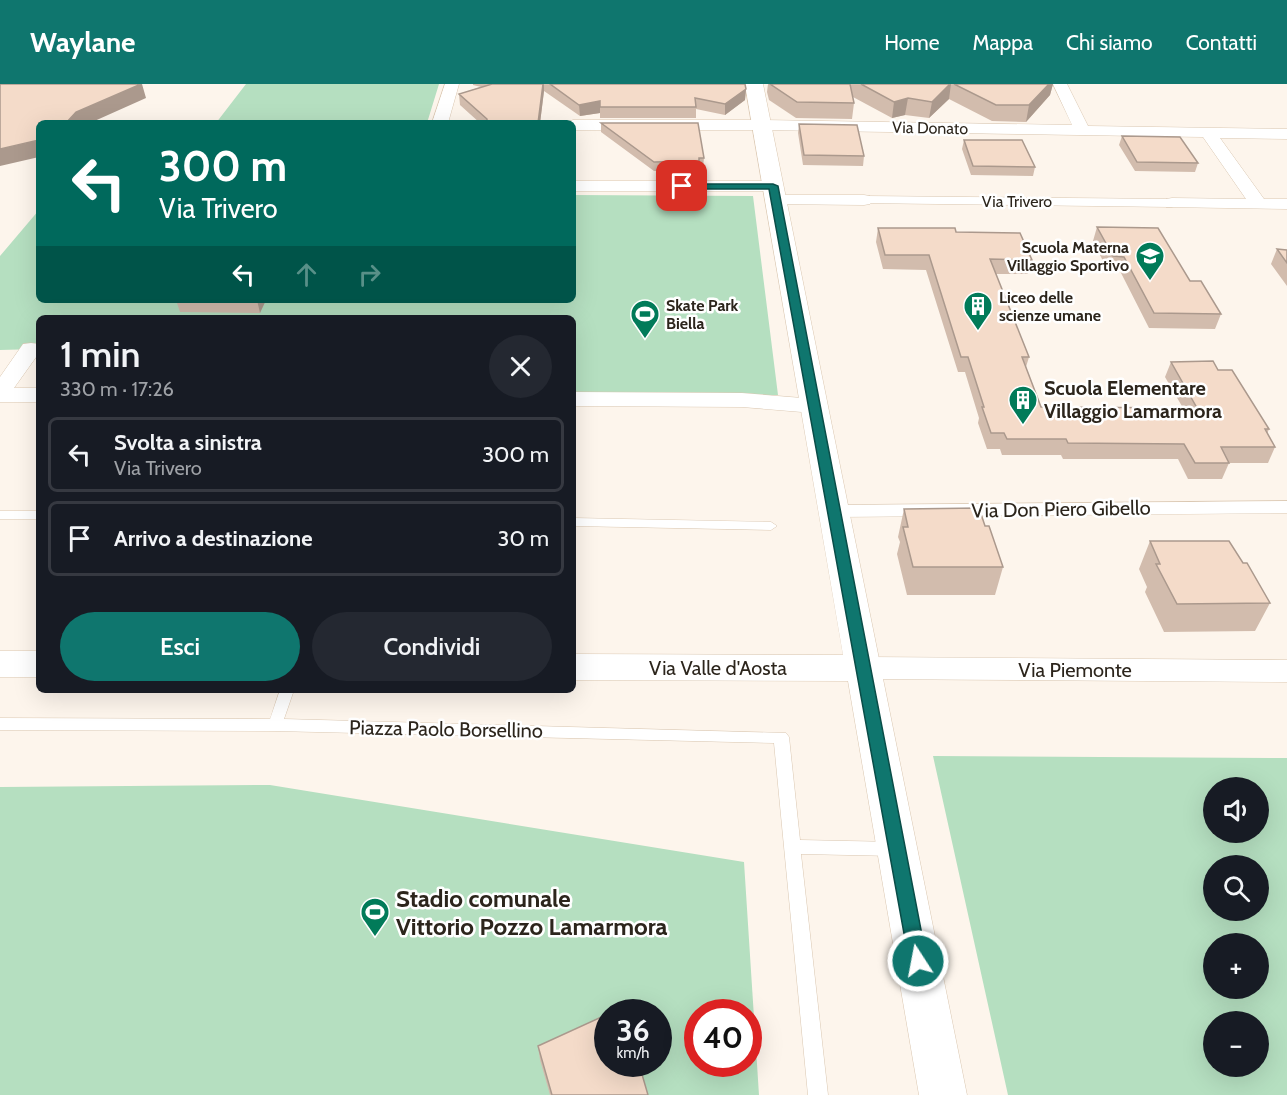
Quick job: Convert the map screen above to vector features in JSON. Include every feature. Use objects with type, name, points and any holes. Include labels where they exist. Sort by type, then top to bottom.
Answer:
[{"type":"street","points":[[441,120],[452,84]]},
{"type":"street","points":[[754,84],[943,1095]]},
{"type":"street","points":[[1060,84],[1083,131]]},
{"type":"street","name":"Via Donato","points":[[576,125],[762,124],[1287,135]]},
{"type":"street","points":[[1208,134],[1258,204]]},
{"type":"street","name":"Via Trivero","points":[[576,186],[774,193],[864,200],[1287,204]]},
{"type":"street","points":[[0,394],[31,349]]},
{"type":"street","points":[[0,394],[36,395]]},
{"type":"street","points":[[576,399],[742,400],[814,406]]},
{"type":"street","name":"Via Don Piero Gibello","points":[[834,512],[1287,507]]},
{"type":"street","points":[[0,664],[36,664]]},
{"type":"street","name":"Via Valle d'Aosta","points":[[576,667],[864,669]]},
{"type":"street","name":"Via Piemonte","points":[[864,669],[1287,671]]},
{"type":"lane","points":[[2,515],[36,515]]},
{"type":"lane","points":[[576,522],[771,526]]},
{"type":"lane","points":[[274,725],[286,693]]},
{"type":"lane","name":"Piazza Paolo Borsellino","points":[[0,724],[274,725],[781,737],[818,1095]]},
{"type":"lane","points":[[793,847],[897,849]]},
{"type":"green space","points":[[246,84],[439,84],[428,120],[218,120]]},
{"type":"green space","points":[[576,195],[753,196],[778,395],[576,394],[576,315],[36,315],[36,349],[0,350],[0,256],[36,214],[36,303],[576,303]]},
{"type":"green space","points":[[933,756],[1287,758],[1287,1095],[1008,1095]]},
{"type":"green space","name":"Stadio comunale Vittorio Pozzo Lamarmora","points":[[270,785],[744,862],[753,999],[684,999],[684,1077],[758,1077],[759,1095],[0,1095],[0,787]]},
{"type":"building","points":[[0,84],[141,84],[76,112],[69,120],[36,120],[36,141],[0,149]]},
{"type":"building","points":[[492,84],[543,84],[538,120],[487,120],[459,94]]},
{"type":"building","points":[[550,84],[745,84],[746,89],[725,104],[695,98],[696,107],[600,107],[600,101],[579,105]]},
{"type":"building","points":[[770,84],[850,84],[854,103],[797,102]]},
{"type":"building","points":[[861,84],[950,84],[932,102],[908,98],[894,102]]},
{"type":"building","points":[[954,84],[1049,84],[1029,105],[996,105]]},
{"type":"building","points":[[601,123],[698,123],[704,158],[699,158],[699,161],[654,162]]},
{"type":"building","points":[[799,124],[857,125],[864,156],[804,155]]},
{"type":"building","points":[[1122,136],[1180,137],[1198,163],[1137,162]]},
{"type":"building","points":[[964,140],[1022,140],[1035,167],[973,166]]},
{"type":"building","points":[[1097,227],[1158,228],[1190,281],[1201,281],[1221,314],[1154,313],[1124,257],[1113,256]]},
{"type":"building","points":[[878,228],[955,228],[956,232],[1020,233],[1032,260],[990,259],[1029,357],[1022,357],[1041,407],[1197,408],[1171,362],[1213,361],[1218,370],[1232,370],[1269,429],[1265,429],[1275,447],[1221,447],[1229,463],[1195,463],[1184,444],[1068,443],[1066,439],[1007,439],[1004,433],[991,433],[968,357],[961,357],[929,255],[885,255]]},
{"type":"building","points":[[1277,249],[1287,250],[1287,263]]},
{"type":"building","points":[[979,508],[985,526],[989,526],[1003,567],[913,567],[903,527],[908,527],[904,509]]},
{"type":"building","points":[[1150,541],[1229,541],[1243,563],[1247,563],[1270,603],[1177,604],[1156,564],[1160,564]]},
{"type":"building","points":[[594,1020],[594,1077],[643,1077],[648,1095],[552,1095],[538,1046]]},
{"type":"place","name":"Scuola Materna Villaggio Sportivo","points":[[1150,282]]},
{"type":"place","name":"Liceo delle scienze umane","points":[[978,332]]},
{"type":"place","name":"Skate Park Biella","points":[[645,340]]},
{"type":"place","name":"Scuola Elementare Villaggio Lamarmora","points":[[1023,426]]},
{"type":"place","name":"Stadio comunale Vittorio Pozzo Lamarmora","points":[[375,938]]},
{"type":"route","points":[[682,186],[773,186],[918,961]]}]
